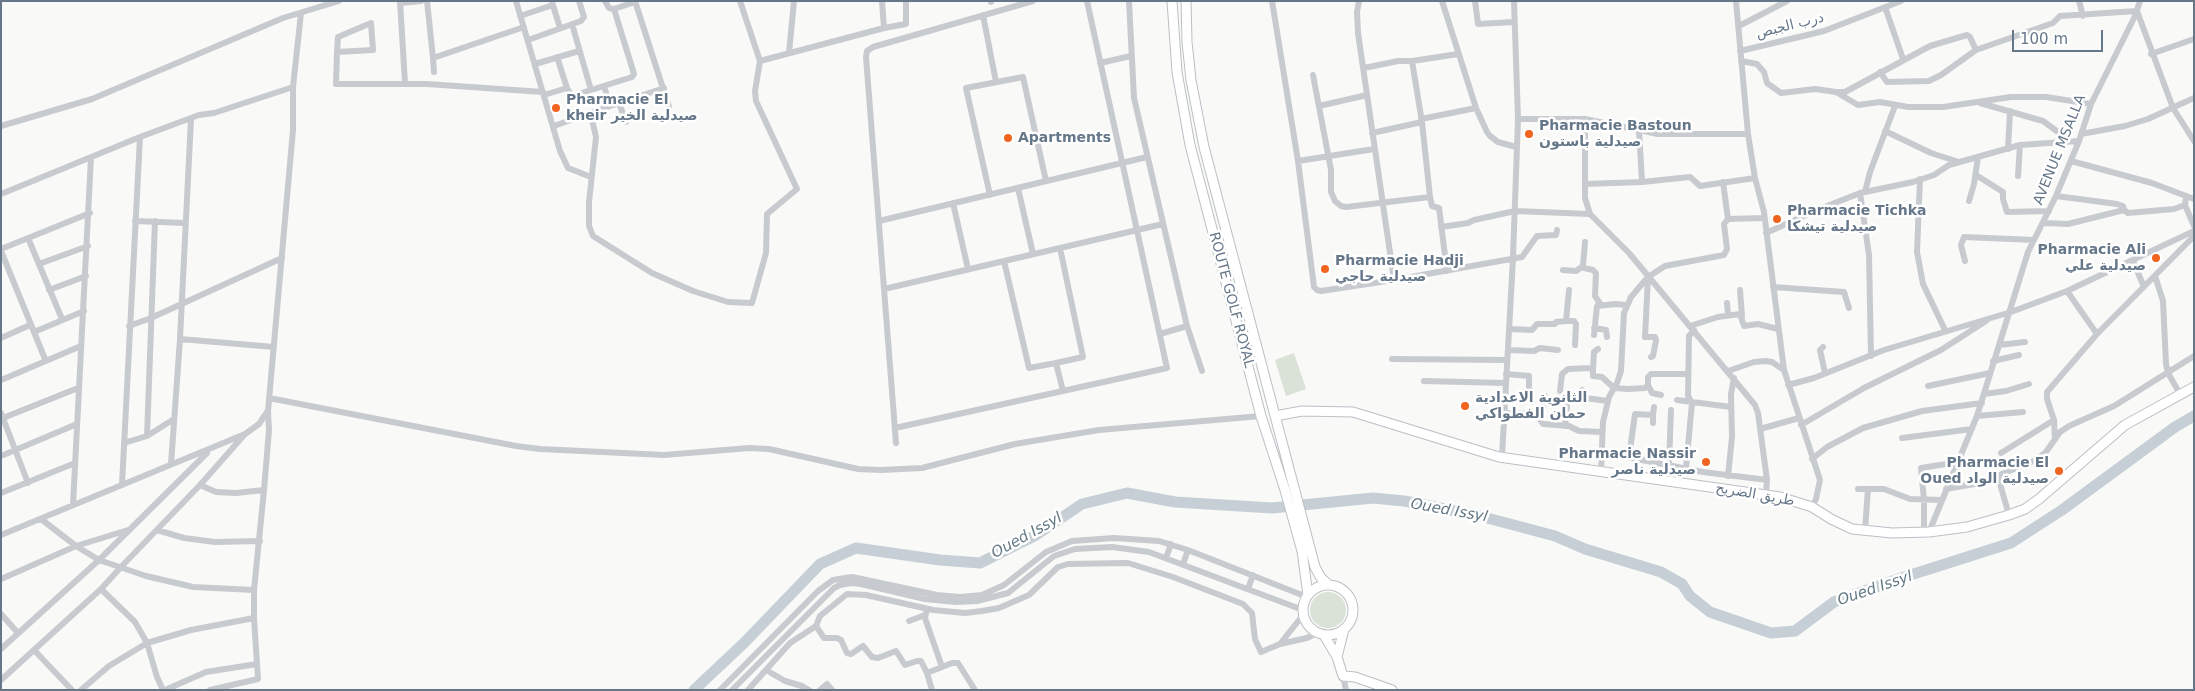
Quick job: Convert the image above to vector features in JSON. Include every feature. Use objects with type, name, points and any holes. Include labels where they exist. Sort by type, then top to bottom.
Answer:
[{"type":"street","points":[[314,1],[314,10]]},
{"type":"street","points":[[1,126],[92,99],[211,47],[264,28],[283,18],[339,1]]},
{"type":"street","points":[[405,83],[400,2],[421,1]]},
{"type":"street","points":[[427,1],[434,72]]},
{"type":"street","points":[[516,1],[560,151],[568,168],[591,177]]},
{"type":"street","points":[[528,40],[581,21],[584,17],[579,1]]},
{"type":"street","points":[[605,1],[609,8],[635,2],[669,107]]},
{"type":"street","points":[[591,115],[596,137],[591,177],[589,226],[593,236],[652,273],[693,291],[728,302],[752,303],[766,253],[766,217],[771,210],[797,189],[756,101],[755,91],[760,60],[740,1]]},
{"type":"street","points":[[789,53],[794,1]]},
{"type":"street","points":[[882,1],[884,28]]},
{"type":"street","points":[[760,60],[906,24],[906,1]]},
{"type":"street","points":[[896,443],[867,51],[873,47],[1033,1]]},
{"type":"street","points":[[895,428],[1167,368],[1087,1]]},
{"type":"street","points":[[1128,1],[1134,98],[1187,326],[1202,371]]},
{"type":"street","name":"ROUTE GOLF ROYAL","points":[[1172,1],[1177,72],[1190,145],[1262,416],[1296,528],[1304,561],[1308,596]]},
{"type":"street","name":"ROUTE GOLF ROYAL","points":[[1186,1],[1187,48],[1196,112],[1317,572],[1329,585]]},
{"type":"street","points":[[1272,1],[1298,160],[1314,287],[1321,291],[1394,280],[1522,256],[1537,236],[1556,235],[1557,230]]},
{"type":"street","points":[[1359,1],[1357,12],[1358,33],[1394,280]]},
{"type":"street","points":[[1442,1],[1476,108],[1490,136],[1501,144],[1516,147]]},
{"type":"street","points":[[1475,1],[1478,24],[1514,22]]},
{"type":"street","points":[[1502,457],[1513,258],[1518,119],[1514,1]]},
{"type":"street","points":[[1736,1],[1748,134],[1764,218],[1784,370],[1820,484],[1812,508]]},
{"type":"street","points":[[1739,26],[1777,3],[1787,1]]},
{"type":"street","name":"درب الجبص","points":[[1740,51],[1824,31],[1901,1]]},
{"type":"street","points":[[2079,1],[2083,16]]},
{"type":"street","name":"AVENUE MSALLA","points":[[1927,532],[1959,462],[1977,416],[1993,361],[2011,312],[2023,268],[2034,240],[2044,223],[2071,161],[2091,104],[2137,11],[2140,1]]},
{"type":"street","points":[[520,16],[552,3],[560,28]]},
{"type":"street","points":[[1884,7],[1903,59]]},
{"type":"street","points":[[558,57],[567,88],[572,96],[632,77],[635,73],[614,8]]},
{"type":"street","points":[[1880,72],[1887,82],[1929,81],[1941,75],[1976,50],[2053,24],[2060,16],[2137,11],[2173,108],[2191,132],[2194,140]]},
{"type":"street","points":[[210,690],[258,679],[254,590],[260,541],[269,398],[293,130],[294,86],[301,13]]},
{"type":"street","points":[[983,16],[996,82]]},
{"type":"street","points":[[337,52],[373,50],[371,22],[338,37],[337,52],[336,84],[405,83],[544,94],[567,88]]},
{"type":"street","points":[[572,24],[591,90]]},
{"type":"street","points":[[433,58],[524,28]]},
{"type":"street","points":[[1741,61],[1757,64],[1764,72],[1767,83],[1781,93],[1815,90],[1845,92],[1930,46],[1967,35],[1970,37],[1976,50]]},
{"type":"street","points":[[2152,54],[2194,39]]},
{"type":"street","points":[[535,64],[579,50]]},
{"type":"street","points":[[1364,68],[1398,61],[1412,61],[1458,54]]},
{"type":"street","points":[[1100,62],[1131,56]]},
{"type":"street","points":[[1412,61],[1430,198],[1432,206],[1439,208],[1446,270]]},
{"type":"street","points":[[1314,75],[1331,170],[1331,192],[1338,204],[1346,207],[1430,198]]},
{"type":"street","points":[[990,195],[966,88],[1023,77],[1046,181]]},
{"type":"street","points":[[1,194],[140,137],[294,86]]},
{"type":"street","points":[[604,86],[610,106]]},
{"type":"street","points":[[554,126],[591,115],[610,106],[664,88]]},
{"type":"street","points":[[1836,92],[1858,105],[1880,102],[1895,106],[1943,106],[2011,97],[2046,97],[2091,104]]},
{"type":"street","points":[[1319,106],[1367,95]]},
{"type":"street","points":[[1766,233],[1817,210],[1863,193],[1934,175],[1949,165],[2020,145],[2064,142],[2125,126],[2194,98]]},
{"type":"street","points":[[1976,102],[2043,121],[2058,132],[2064,142]]},
{"type":"street","points":[[619,103],[626,122]]},
{"type":"street","points":[[1871,356],[1869,254],[1863,193],[1895,106]]},
{"type":"street","points":[[1372,133],[1476,108]]},
{"type":"street","points":[[2008,149],[2010,111]]},
{"type":"street","points":[[171,464],[180,339],[191,119]]},
{"type":"street","points":[[1518,119],[1585,119],[1658,134],[1748,134]]},
{"type":"street","points":[[1585,119],[1585,198],[1590,214],[1629,253],[1755,405],[1758,413],[1767,480],[1766,494]]},
{"type":"street","points":[[1639,130],[1642,182]]},
{"type":"street","points":[[1885,131],[1931,153],[1960,162]]},
{"type":"street","points":[[122,485],[140,137]]},
{"type":"street","points":[[2018,176],[2020,145]]},
{"type":"street","points":[[1298,160],[1374,149]]},
{"type":"street","points":[[73,506],[78,388],[90,213],[91,157]]},
{"type":"street","points":[[879,221],[1147,157]]},
{"type":"street","points":[[1969,201],[1976,175],[1978,157]]},
{"type":"street","points":[[2071,161],[2134,178],[2194,199]]},
{"type":"street","points":[[1976,175],[2003,192],[2002,199],[2007,212],[2049,211]]},
{"type":"street","points":[[1585,184],[1642,182],[1690,177],[1700,186],[1755,178]]},
{"type":"street","points":[[1920,179],[1917,252],[1923,284],[1945,330]]},
{"type":"street","points":[[1723,182],[1728,220]]},
{"type":"street","points":[[1018,188],[1033,254]]},
{"type":"street","points":[[2056,196],[2117,204],[2123,206],[2124,210]]},
{"type":"street","points":[[2186,197],[2185,205],[2194,226]]},
{"type":"street","points":[[953,203],[968,269]]},
{"type":"street","points":[[2044,223],[2068,224],[2124,210],[2131,212],[2174,209],[2185,205]]},
{"type":"street","points":[[1441,227],[1468,224],[1474,220],[1515,212],[1590,214]]},
{"type":"street","points":[[45,360],[1,250],[90,213]]},
{"type":"street","points":[[1601,472],[1602,432],[1608,401],[1621,371],[1626,305],[1631,297],[1648,277],[1670,264],[1724,255],[1727,250],[1724,224],[1728,220],[1764,218]]},
{"type":"street","points":[[135,221],[185,223]]},
{"type":"street","points":[[147,436],[154,221]]},
{"type":"street","points":[[884,289],[1163,224]]},
{"type":"street","points":[[1788,385],[1945,330],[2011,312],[2067,291],[2194,231]]},
{"type":"street","points":[[2055,439],[2054,420],[2047,399],[2047,392],[2097,334],[2194,236]]},
{"type":"street","points":[[1965,261],[1962,245],[1964,237],[2034,240]]},
{"type":"street","points":[[28,238],[62,319]]},
{"type":"street","points":[[1563,270],[1576,271],[1583,266],[1585,242]]},
{"type":"street","points":[[39,264],[88,246]]},
{"type":"street","points":[[1004,261],[1029,368],[1083,357],[1060,248]]},
{"type":"street","points":[[129,326],[151,318],[282,258]]},
{"type":"street","points":[[2133,261],[2144,287]]},
{"type":"street","points":[[1583,266],[1596,273],[1595,296],[1601,305]]},
{"type":"street","points":[[50,290],[86,276]]},
{"type":"street","points":[[2155,276],[2163,301],[2168,373],[2180,394]]},
{"type":"street","points":[[1648,277],[1646,337],[1655,337],[1656,340],[1653,356],[1651,357]]},
{"type":"street","points":[[1773,287],[1844,292],[1849,308]]},
{"type":"street","points":[[1566,321],[1569,290]]},
{"type":"street","points":[[1740,290],[1744,326],[1758,324],[1778,330]]},
{"type":"street","points":[[2067,291],[2097,334]]},
{"type":"street","points":[[1727,303],[1728,315]]},
{"type":"street","points":[[1594,335],[1597,306],[1626,305]]},
{"type":"street","points":[[34,332],[84,311]]},
{"type":"street","points":[[1686,468],[1692,403],[1688,396],[1689,336],[1692,328],[1728,315],[1742,316]]},
{"type":"street","points":[[1801,426],[1864,388],[1941,350],[1992,318]]},
{"type":"street","points":[[1509,329],[1532,330],[1537,324],[1574,321],[1576,324],[1575,345]]},
{"type":"street","points":[[1,338],[30,325]]},
{"type":"street","points":[[1160,334],[1187,326]]},
{"type":"street","points":[[1594,328],[1606,330],[1607,337]]},
{"type":"street","points":[[180,339],[274,347]]},
{"type":"street","points":[[1999,345],[2025,342]]},
{"type":"street","points":[[1,380],[81,346]]},
{"type":"street","points":[[1823,347],[1820,350],[1825,373]]},
{"type":"street","points":[[1508,350],[1534,351],[1540,348],[1558,350]]},
{"type":"street","points":[[1598,349],[1594,352],[1593,376],[1602,377],[1614,388],[1645,388],[1648,386]]},
{"type":"street","points":[[1993,361],[2019,355]]},
{"type":"street","points":[[1946,489],[1962,488],[1998,476],[2036,460],[2046,452],[2060,432],[2069,426],[2114,406],[2194,356]]},
{"type":"street","points":[[1392,359],[1507,360]]},
{"type":"street","points":[[1728,371],[1754,362],[1766,361],[1772,362],[1784,370]]},
{"type":"street","points":[[1056,363],[1063,391]]},
{"type":"street","points":[[1560,391],[1562,374],[1567,370],[1593,369]]},
{"type":"street","points":[[1928,386],[1990,373]]},
{"type":"street","points":[[1506,374],[1529,376],[1529,387],[1532,394]]},
{"type":"street","points":[[1661,395],[1652,393],[1648,386],[1648,377],[1651,374],[1688,374]]},
{"type":"street","points":[[1728,476],[1733,418],[1730,415],[1734,378]]},
{"type":"street","points":[[1424,381],[1506,383]]},
{"type":"street","points":[[1984,394],[2006,391],[2029,384]]},
{"type":"street","name":"طريق الضريح","points":[[1275,416],[1302,411],[1353,412],[1502,457],[1766,494],[1812,508],[1844,526],[1892,533],[1927,532],[1967,527],[2025,509],[2125,425],[2194,387]]},
{"type":"street","points":[[28,483],[2,416],[78,388]]},
{"type":"street","points":[[1582,390],[1582,397],[1608,401]]},
{"type":"street","points":[[1541,422],[1545,396]]},
{"type":"street","points":[[269,398],[540,449],[664,455],[749,448],[769,449],[858,469],[881,470],[922,468],[1014,444],[1082,432],[1233,417],[1262,416]]},
{"type":"street","points":[[1677,400],[1731,407]]},
{"type":"street","points":[[1812,459],[1827,446],[1863,428],[1922,411],[1982,402]]},
{"type":"street","points":[[1565,426],[1566,406]]},
{"type":"street","points":[[1653,423],[1654,407]]},
{"type":"street","points":[[1669,464],[1671,410]]},
{"type":"street","points":[[1,536],[245,434],[259,424],[268,411]]},
{"type":"street","points":[[1977,416],[2023,412]]},
{"type":"street","points":[[1504,413],[1535,415],[1541,422],[1547,425],[1565,426],[1579,431],[1602,432]]},
{"type":"street","points":[[1629,457],[1635,414],[1653,415]]},
{"type":"street","points":[[1760,429],[1799,418]]},
{"type":"street","points":[[124,443],[147,436],[174,419]]},
{"type":"street","points":[[2001,453],[2054,420]]},
{"type":"street","points":[[1,456],[16,448],[77,424]]},
{"type":"street","points":[[1902,438],[1972,429]]},
{"type":"street","points":[[1,680],[101,589],[200,485],[245,434]]},
{"type":"street","points":[[1,649],[100,560],[209,450]]},
{"type":"street","points":[[1601,452],[1728,476],[1767,480]]},
{"type":"street","points":[[1927,532],[1922,466],[1959,462]]},
{"type":"street","points":[[1,493],[75,463]]},
{"type":"street","points":[[1998,476],[2009,515]]},
{"type":"street","points":[[200,485],[216,492],[236,493],[264,490]]},
{"type":"street","points":[[1858,489],[1884,489],[1905,498],[1942,500]]},
{"type":"street","points":[[1865,530],[1868,489]]},
{"type":"street","points":[[41,519],[76,546],[100,560],[146,576],[193,587],[254,590]]},
{"type":"street","points":[[1,579],[76,546],[129,530]]},
{"type":"street","points":[[157,530],[184,538],[215,542],[260,541]]},
{"type":"street","points":[[720,690],[818,590],[838,578],[860,578],[902,589],[937,595],[969,596],[1000,588],[1040,555],[1067,542],[1086,539],[1130,539],[1171,544],[1308,596]]},
{"type":"street","points":[[1166,558],[1171,544]]},
{"type":"street","points":[[732,690],[834,588],[844,584],[861,584],[914,598],[971,602],[1008,593],[1049,559],[1070,550],[1127,548],[1148,552],[1183,564],[1303,613],[1308,626],[1320,634],[1337,658],[1346,690]]},
{"type":"street","points":[[1183,564],[1188,550]]},
{"type":"street","points":[[748,690],[790,643],[816,626],[820,616],[847,594],[866,595],[926,612],[966,613],[999,608],[1029,595],[1062,565],[1128,563],[1181,580],[1243,604],[1252,613],[1255,639],[1260,652],[1280,644],[1320,634],[1338,633],[1344,629]]},
{"type":"street","points":[[1248,589],[1253,576]]},
{"type":"street","points":[[1280,644],[1303,613],[1308,596],[1318,588],[1329,585],[1343,590],[1352,602],[1352,617],[1344,629],[1337,658]]},
{"type":"street","points":[[101,589],[135,622],[147,643],[156,677],[164,690],[206,672],[257,664]]},
{"type":"street","points":[[909,621],[926,612]]},
{"type":"street","points":[[926,612],[942,666]]},
{"type":"street","points":[[1,614],[18,633]]},
{"type":"street","points":[[81,690],[109,666],[147,643],[191,630],[254,618]]},
{"type":"street","points":[[816,626],[824,638],[837,638],[841,640],[847,652],[851,654],[863,646],[872,657],[878,658],[896,650],[905,665],[922,661],[932,690]]},
{"type":"street","points":[[34,650],[72,690]]},
{"type":"street","points":[[927,673],[942,666],[958,663],[962,666],[975,690]]},
{"type":"street","points":[[766,670],[785,681],[809,690]]},
{"type":"street","points":[[1343,676],[1354,677],[1392,690]]},
{"type":"street","points":[[820,690],[828,684],[832,690]]},
{"type":"shaded area","points":[[1294,353],[1306,389],[1286,396],[1275,360]]},
{"type":"shaded area","points":[[1328,592],[1335,593],[1341,597],[1345,603],[1345,617],[1341,623],[1335,627],[1328,628],[1321,627],[1315,623],[1311,617],[1310,610],[1311,603],[1315,597],[1321,593]]},
{"type":"waterway","name":"Oued Issyl","points":[[694,690],[744,643],[820,564],[856,548],[940,560],[980,563],[1036,535],[1082,504],[1127,493],[1175,502],[1272,508],[1373,498],[1404,501],[1476,515],[1555,536],[1585,549],[1661,572],[1682,584],[1690,596],[1710,612],[1771,633],[1795,631],[1834,602],[1901,578],[2011,543],[2062,510],[2175,427],[2194,416]]},
{"type":"place","name":"Pharmacie El kheir صيدلية الخير","points":[[556,108]]},
{"type":"place","name":"Pharmacie Bastoun صيدلية باستون","points":[[1529,134]]},
{"type":"place","name":"Apartments","points":[[1008,138]]},
{"type":"place","name":"Pharmacie Tichka صيدلية تيشكا","points":[[1777,219]]},
{"type":"place","name":"Pharmacie Ali صيدلية علي","points":[[2156,258]]},
{"type":"place","name":"Pharmacie Hadji صيدلية حاجي","points":[[1325,269]]},
{"type":"place","name":"الثانوية الاعدادية حمان الفطواكي","points":[[1465,406]]},
{"type":"place","name":"Pharmacie Nassir صيدلية ناصر","points":[[1706,462]]},
{"type":"place","name":"Pharmacie El Oued صيدلية الواد","points":[[2059,471]]}]
